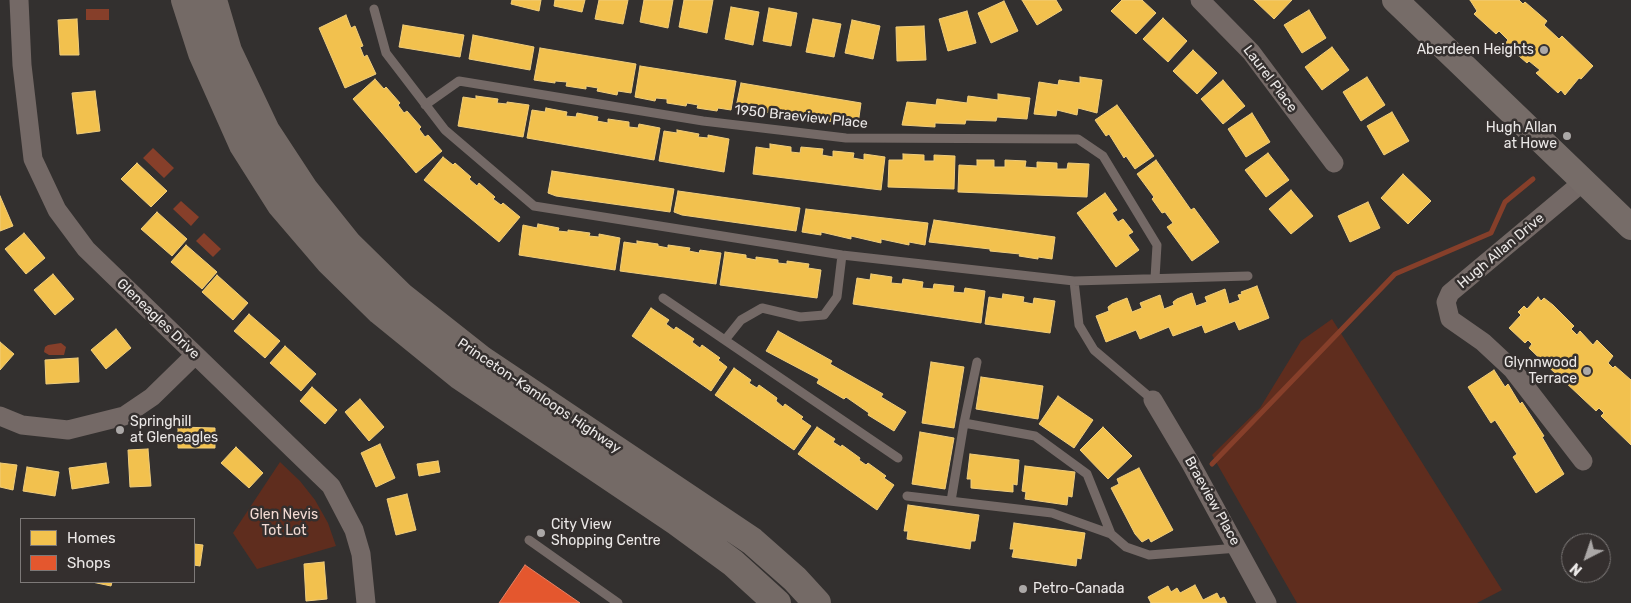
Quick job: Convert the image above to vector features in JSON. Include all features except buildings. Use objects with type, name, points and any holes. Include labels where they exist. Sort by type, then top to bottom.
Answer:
[{"type":"main road","name":"Princeton-Kamloops Highway","points":[[185,0],[202,53],[243,145],[282,205],[329,261],[380,310],[460,376],[678,522],[733,562],[777,603]]},
{"type":"main road","name":"Princeton-Kamloops Highway","points":[[213,0],[228,51],[266,131],[304,189],[348,244],[401,296],[482,360],[752,541],[795,579],[817,603]]},
{"type":"main road","points":[[1395,0],[1631,227]]},
{"type":"street","name":"Gleneagles Drive","points":[[19,0],[22,65],[33,158],[57,210],[86,249],[331,486],[354,530],[359,546],[366,603]]},
{"type":"street","name":"Laurel Place","points":[[1200,0],[1251,52],[1334,163]]},
{"type":"street","name":"Hugh Allan Drive","points":[[1583,460],[1512,369],[1483,342],[1450,318],[1446,302],[1450,293],[1584,182]]},
{"type":"street","points":[[0,416],[22,425],[68,430],[124,416],[152,397],[195,355]]},
{"type":"street","name":"Braeview Place","points":[[1153,400],[1238,548],[1267,603]]},
{"type":"lane","points":[[374,9],[386,52],[444,130],[534,206],[842,255],[1074,280],[1248,276]]},
{"type":"lane","name":"1950 Braeview Place","points":[[425,105],[459,81],[703,121],[846,138],[1078,139],[1103,156],[1157,245],[1155,278]]},
{"type":"lane","points":[[725,340],[741,320],[762,308],[800,318],[824,315],[837,297],[842,255]]},
{"type":"lane","points":[[1074,280],[1079,325],[1094,350],[1153,400]]},
{"type":"lane","points":[[663,298],[898,458]]},
{"type":"lane","points":[[951,501],[964,423],[977,362]]},
{"type":"lane","points":[[964,423],[1034,436],[1087,474],[1111,534]]},
{"type":"lane","points":[[907,496],[1052,513],[1111,534],[1126,546],[1149,554],[1238,548]]},
{"type":"lane","points":[[529,540],[618,603]]},
{"type":"green space","points":[[1332,319],[1502,590],[1477,603],[1297,603],[1212,455],[1260,408],[1301,341]]},
{"type":"green space","name":"Glen Nevis Tot Lot","points":[[280,462],[300,481],[315,500],[328,523],[336,546],[257,569],[233,533]]},
{"type":"shaded area","points":[[86,9],[109,9],[109,20],[86,20]]},
{"type":"shaded area","points":[[153,148],[174,168],[164,178],[143,158]]},
{"type":"shaded area","points":[[181,201],[199,217],[191,226],[173,209]]},
{"type":"shaded area","points":[[204,233],[221,249],[213,257],[196,241]]},
{"type":"shaded area","points":[[61,343],[66,347],[64,355],[49,355],[44,352],[45,347],[48,345]]},
{"type":"waterway","points":[[1212,464],[1395,274],[1491,233],[1505,202],[1533,179]]},
{"type":"place","name":"Aberdeen Heights","points":[[1544,50]]},
{"type":"place","name":"Hugh Allan at Howe","points":[[1567,136]]},
{"type":"place","name":"Glynnwood Terrace","points":[[1587,371]]},
{"type":"place","name":"Springhill at Gleneagles","points":[[120,430]]},
{"type":"place","name":"City View Shopping Centre","points":[[541,533]]},
{"type":"place","name":"Petro-Canada","points":[[1023,589]]}]
